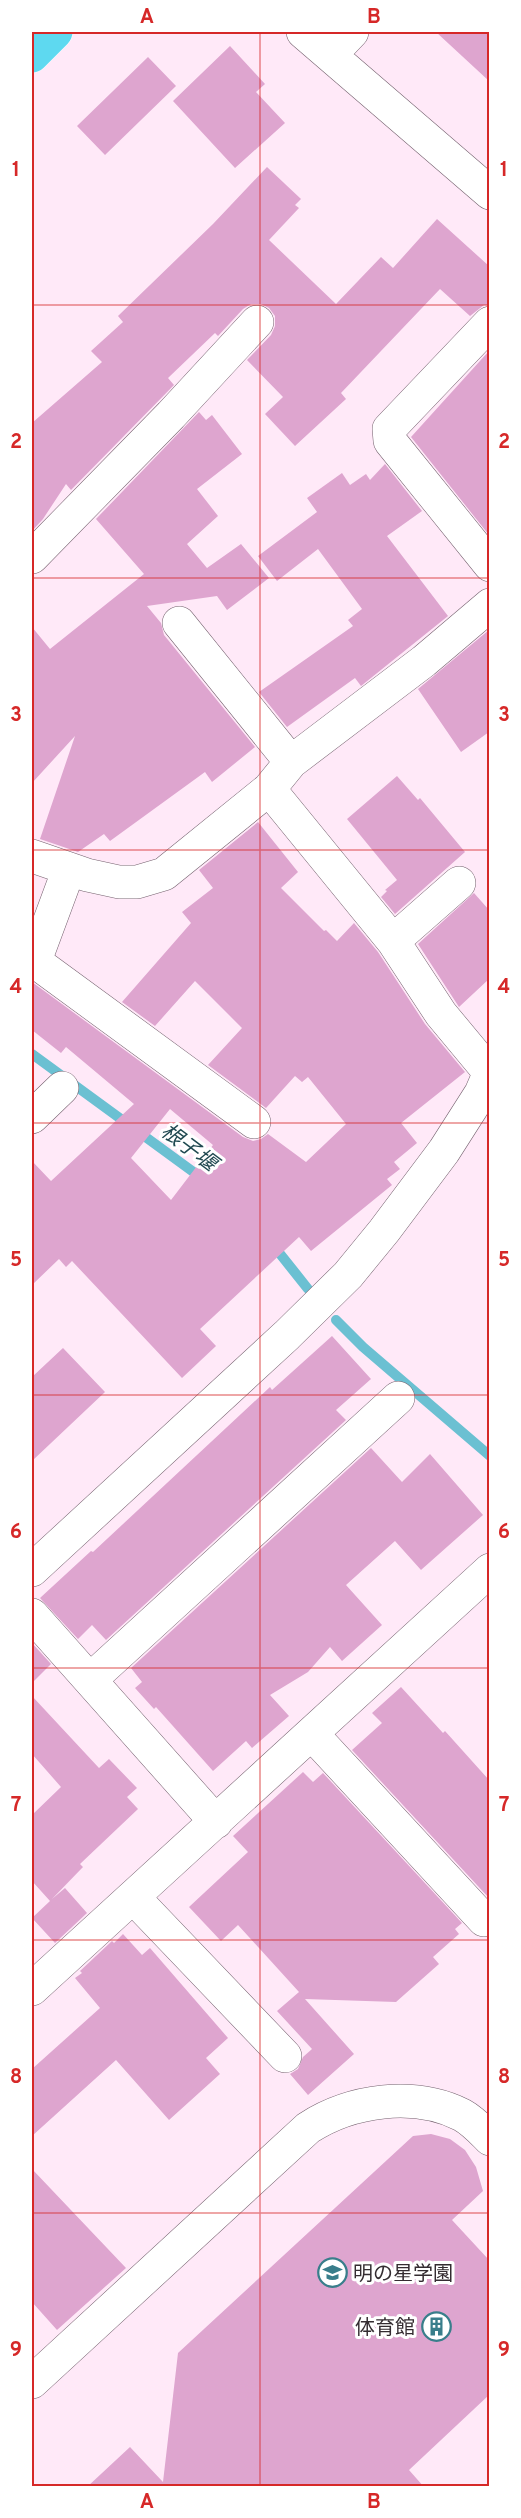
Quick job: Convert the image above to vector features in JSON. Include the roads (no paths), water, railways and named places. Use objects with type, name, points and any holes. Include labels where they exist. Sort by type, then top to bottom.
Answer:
[{"type":"highway","points":[[32,56],[56,32]]},
{"type":"street","points":[[303,32],[341,43],[489,193]]},
{"type":"street","points":[[32,557],[171,416],[257,322]]},
{"type":"street","points":[[489,322],[389,429],[390,441],[489,566]]},
{"type":"street","points":[[32,856],[69,869],[119,882],[137,882],[164,874],[269,789],[291,762],[424,661],[489,604]]},
{"type":"street","points":[[179,623],[291,762]]},
{"type":"street","points":[[32,1570],[287,1335],[348,1275],[384,1231],[468,1115],[489,1073],[441,1014],[393,941],[269,789]]},
{"type":"street","points":[[69,869],[36,958],[37,963],[254,1122]]},
{"type":"street","points":[[393,941],[459,883]]},
{"type":"street","points":[[32,1118],[62,1088]]},
{"type":"street","points":[[90,1680],[398,1398]]},
{"type":"street","points":[[32,1989],[489,1570]]},
{"type":"street","points":[[32,1615],[216,1822]]},
{"type":"street","points":[[312,1734],[484,1920]]},
{"type":"street","points":[[133,1897],[285,2056]]},
{"type":"street","points":[[32,2382],[308,2128],[325,2117],[364,2104],[400,2102],[432,2105],[461,2115],[475,2124],[489,2139]]},
{"type":"waterway","name":"根子堰","points":[[32,1054],[203,1179]]},
{"type":"waterway","name":"根子堰","points":[[273,1245],[308,1289]]},
{"type":"waterway","name":"根子堰","points":[[336,1320],[363,1347],[490,1456]]},
{"type":"place","name":"明の星学園","points":[[332,2273]]},
{"type":"place","name":"体育館","points":[[436,2327]]}]
